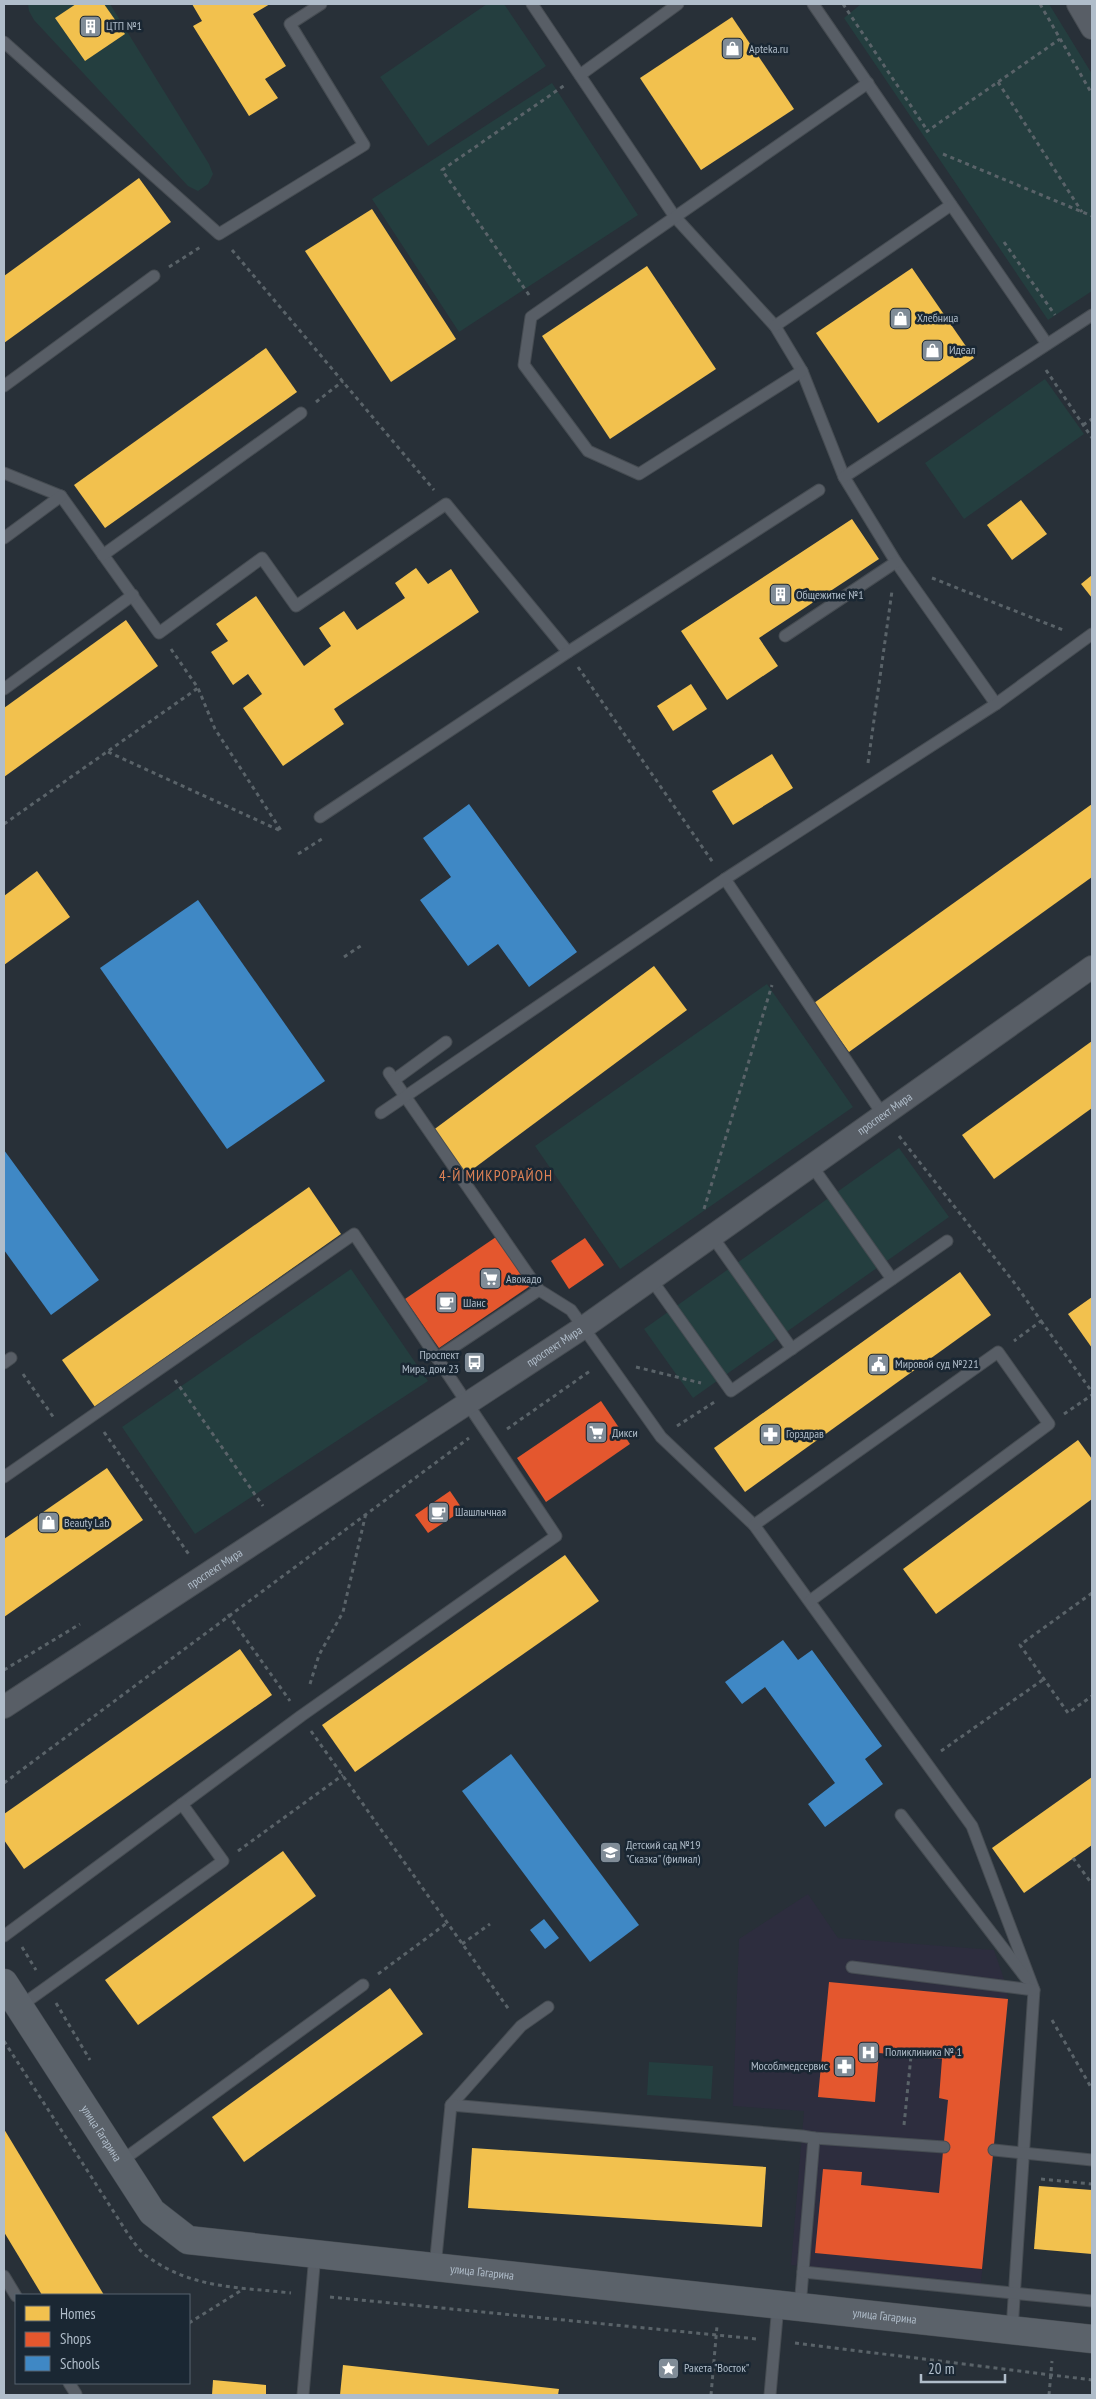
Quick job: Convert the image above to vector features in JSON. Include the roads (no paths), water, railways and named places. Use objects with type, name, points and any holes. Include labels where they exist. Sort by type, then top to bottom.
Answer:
[{"type":"street","points":[[1078,4],[1092,28]]},
{"type":"street","name":"проспект Мира","points":[[4,1708],[584,1327],[652,1280],[707,1227],[812,1166],[1092,967]]},
{"type":"street","name":"улица Гагарина","points":[[4,1983],[152,2212],[188,2240],[1092,2339]]},
{"type":"lane","points":[[4,42],[220,234],[364,145],[290,24],[321,4]]},
{"type":"lane","points":[[532,4],[675,217],[774,326],[802,371],[844,477],[896,562],[996,704]]},
{"type":"lane","points":[[580,75],[678,4]]},
{"type":"lane","points":[[813,4],[1047,344]]},
{"type":"lane","points":[[802,371],[639,474],[588,451],[524,365],[531,317],[868,83]]},
{"type":"lane","points":[[774,326],[951,205]]},
{"type":"lane","points":[[4,386],[154,276]]},
{"type":"lane","points":[[844,477],[1092,316]]},
{"type":"lane","points":[[103,555],[301,413]]},
{"type":"lane","points":[[4,473],[61,496],[160,633],[262,558],[296,606],[446,504],[568,652]]},
{"type":"lane","points":[[320,817],[568,652],[819,490]]},
{"type":"lane","points":[[4,538],[61,496]]},
{"type":"lane","points":[[785,636],[896,562]]},
{"type":"lane","points":[[4,689],[133,596]]},
{"type":"lane","points":[[381,1113],[725,879],[996,704],[1089,637]]},
{"type":"lane","points":[[725,879],[883,1115]]},
{"type":"lane","points":[[446,1042],[392,1077],[539,1290],[571,1310],[661,1437],[754,1525],[972,1826],[1034,1990],[1012,2330]]},
{"type":"lane","points":[[812,1166],[892,1279]]},
{"type":"lane","points":[[707,1227],[792,1349]]},
{"type":"lane","points":[[4,1477],[354,1234],[556,1536],[301,1716],[4,1936]]},
{"type":"lane","points":[[652,1280],[731,1390],[947,1241]]},
{"type":"lane","points":[[438,1358],[539,1290]]},
{"type":"lane","points":[[754,1525],[998,1352],[1050,1424],[810,1601]]},
{"type":"lane","points":[[19,2007],[223,1861],[182,1804]]},
{"type":"lane","points":[[901,1815],[1034,1990]]},
{"type":"lane","points":[[852,1967],[1034,1990]]},
{"type":"lane","points":[[119,2162],[363,1985]]},
{"type":"lane","points":[[435,2267],[451,2105],[521,2026],[548,2007]]},
{"type":"lane","points":[[451,2105],[814,2138],[944,2147]]},
{"type":"lane","points":[[770,2395],[774,2341],[803,2272],[814,2138]]},
{"type":"lane","points":[[994,2150],[1092,2160]]},
{"type":"lane","points":[[303,2395],[315,2254]]},
{"type":"lane","points":[[803,2272],[1092,2301]]},
{"type":"lane","points":[[4,2276],[15,2294]]},
{"type":"lane","points":[[70,2384],[76,2394]]},
{"type":"place","name":"ЦТП №1","points":[[90,26]]},
{"type":"place","name":"Apteka.ru","points":[[733,49]]},
{"type":"place","name":"Хлебница","points":[[901,318]]},
{"type":"place","name":"Идеал","points":[[933,350]]},
{"type":"place","name":"Общежитие №1","points":[[780,595]]},
{"type":"place","name":"Авокадо","points":[[490,1279]]},
{"type":"place","name":"Шанс","points":[[447,1303]]},
{"type":"place","name":"Проспект Мира, дом 23","points":[[475,1362]]},
{"type":"place","name":"Мировой суд №221","points":[[879,1364]]},
{"type":"place","name":"Дикси","points":[[596,1433]]},
{"type":"place","name":"Горздрав","points":[[770,1434]]},
{"type":"place","name":"Шашлычная","points":[[439,1512]]},
{"type":"place","name":"Beauty Lab","points":[[48,1523]]},
{"type":"place","name":"Детский сад №19 \"Сказка\" (филиал)","points":[[610,1852]]},
{"type":"place","name":"Поликлиника № 1","points":[[869,2052]]},
{"type":"place","name":"Мособлмедсервис","points":[[844,2066]]},
{"type":"place","name":"Ракета \"Восток\"","points":[[668,2368]]},
{"type":"district","name":"4-Й МИКРОРАЙОН","points":[[496,1176]]}]
